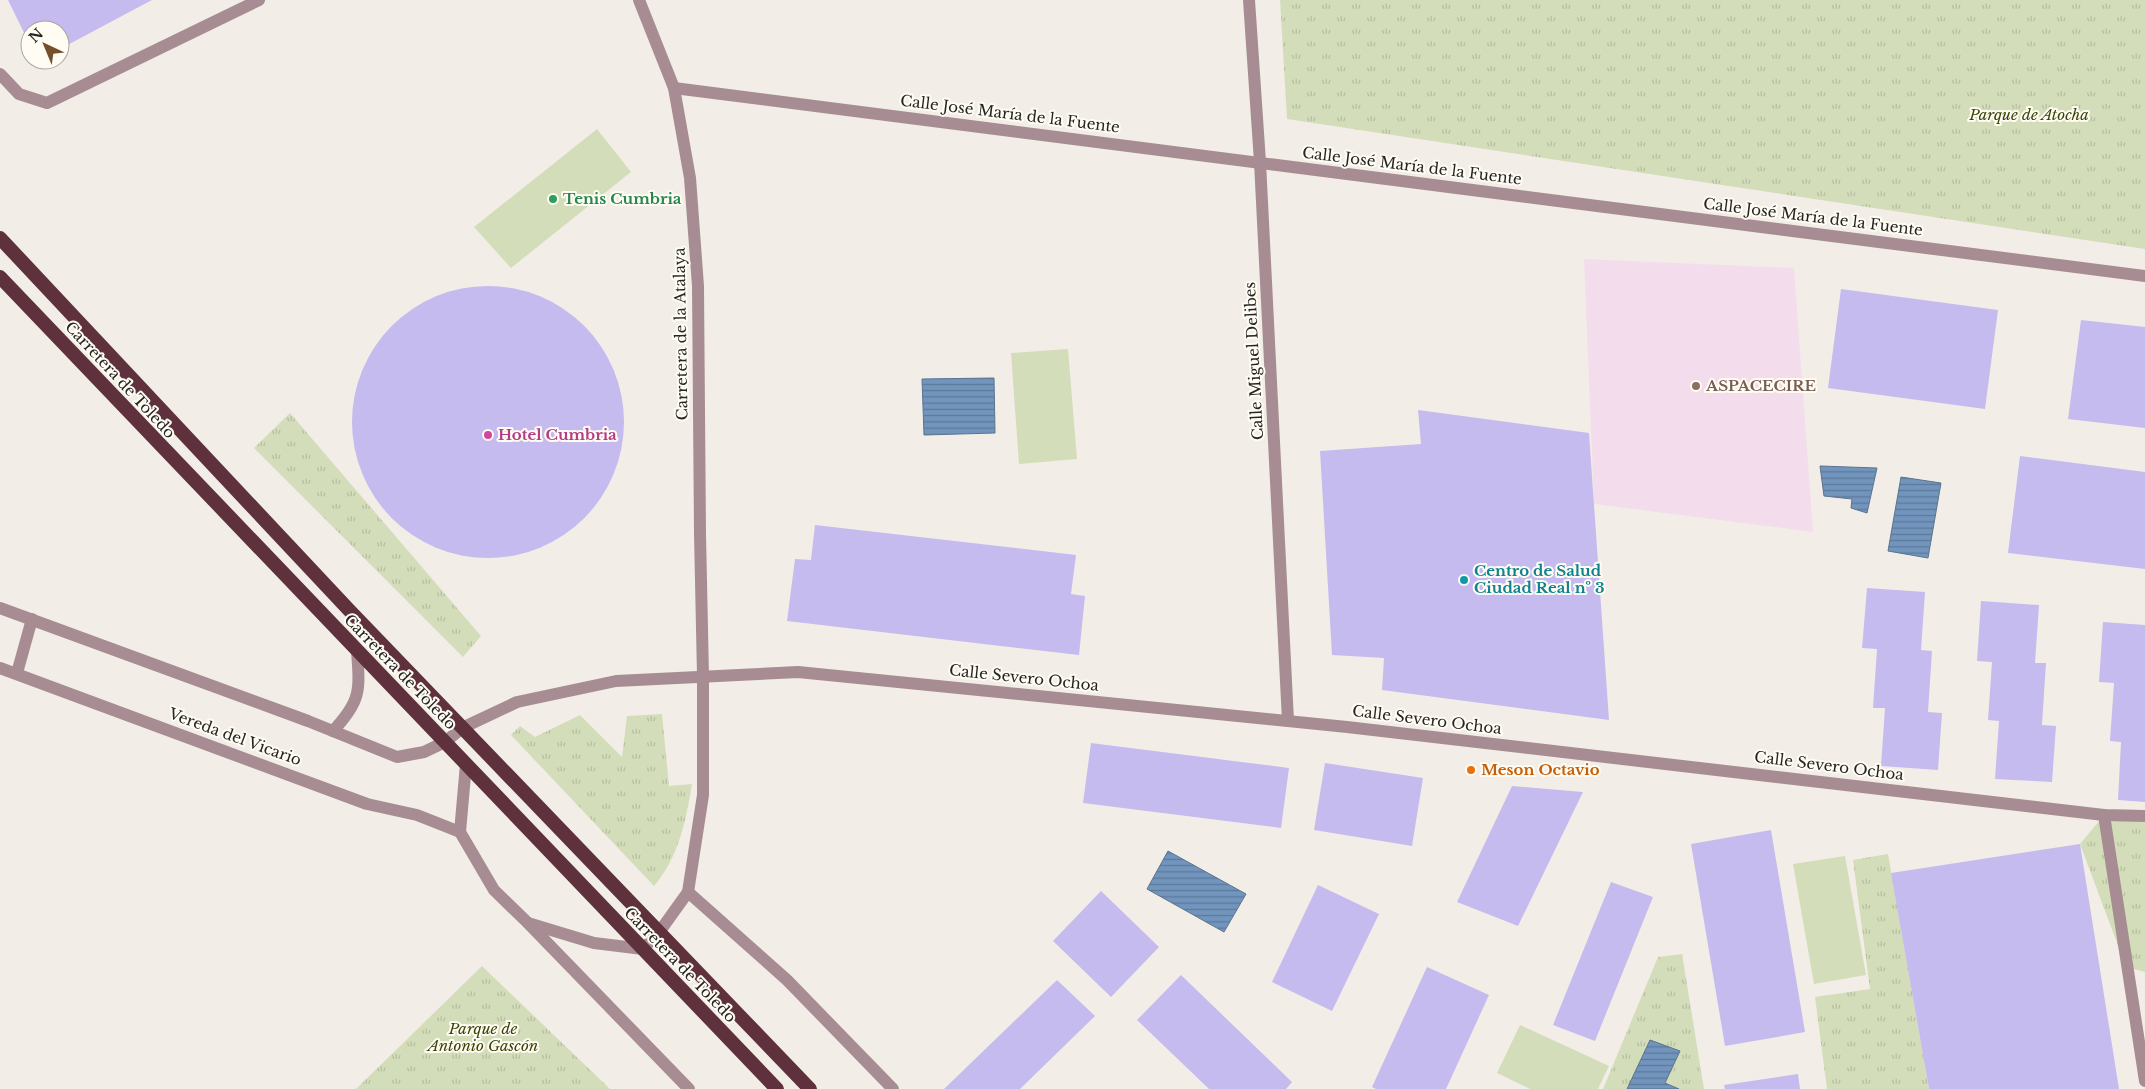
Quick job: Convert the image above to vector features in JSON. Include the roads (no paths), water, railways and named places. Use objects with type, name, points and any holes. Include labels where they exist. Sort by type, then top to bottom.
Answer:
[{"type":"highway","points":[[0,238],[462,728],[660,931],[810,1089]]},
{"type":"highway","name":"Carretera de Toledo","points":[[0,277],[777,1089]]},
{"type":"street","points":[[0,74],[19,94],[47,103],[259,0]]},
{"type":"street","name":"Carretera de la Atalaya","points":[[639,0],[674,88],[690,178],[698,286],[703,676],[702,795],[688,892]]},
{"type":"street","name":"Calle Miguel Delibes","points":[[1250,0],[1288,721]]},
{"type":"street","name":"Calle José María de la Fuente","points":[[674,88],[2145,276]]},
{"type":"street","points":[[0,608],[333,730],[350,713],[360,689],[357,651]]},
{"type":"street","points":[[17,673],[32,619]]},
{"type":"street","name":"Vereda del Vicario","points":[[0,668],[367,804],[417,815],[460,832]]},
{"type":"street","name":"Calle Severo Ochoa","points":[[333,730],[397,757],[424,752],[445,742],[462,728],[517,702],[616,681],[798,672],[1288,721],[2104,815],[2145,816]]},
{"type":"street","points":[[466,764],[460,832],[494,890],[689,1089]]},
{"type":"street","points":[[2104,815],[2145,1081]]},
{"type":"street","points":[[528,923],[594,943],[642,949],[660,931],[688,892],[786,980],[893,1089]]},
{"type":"water","points":[[994,378],[995,433],[924,435],[922,379]]},
{"type":"water","points":[[1820,466],[1877,468],[1867,513],[1851,508],[1852,499],[1824,496]]},
{"type":"water","points":[[1901,477],[1941,483],[1928,558],[1888,551]]},
{"type":"water","points":[[1168,851],[1246,894],[1224,932],[1147,889]]},
{"type":"water","points":[[1650,1040],[1680,1051],[1665,1083],[1679,1089],[1627,1089]]},
{"type":"place","name":"Tenis Cumbria","points":[[553,199]]},
{"type":"place","name":"ASPACECIRE","points":[[1696,386]]},
{"type":"place","name":"Hotel Cumbria","points":[[488,435]]},
{"type":"place","name":"Centro de Salud Ciudad Real nº 3","points":[[1464,580]]},
{"type":"place","name":"Meson Octavio","points":[[1471,770]]},
{"type":"park label","name":"Parque de Atocha","points":[[2029,115]]},
{"type":"park label","name":"Parque de Antonio Gascón","points":[[483,1038]]}]
